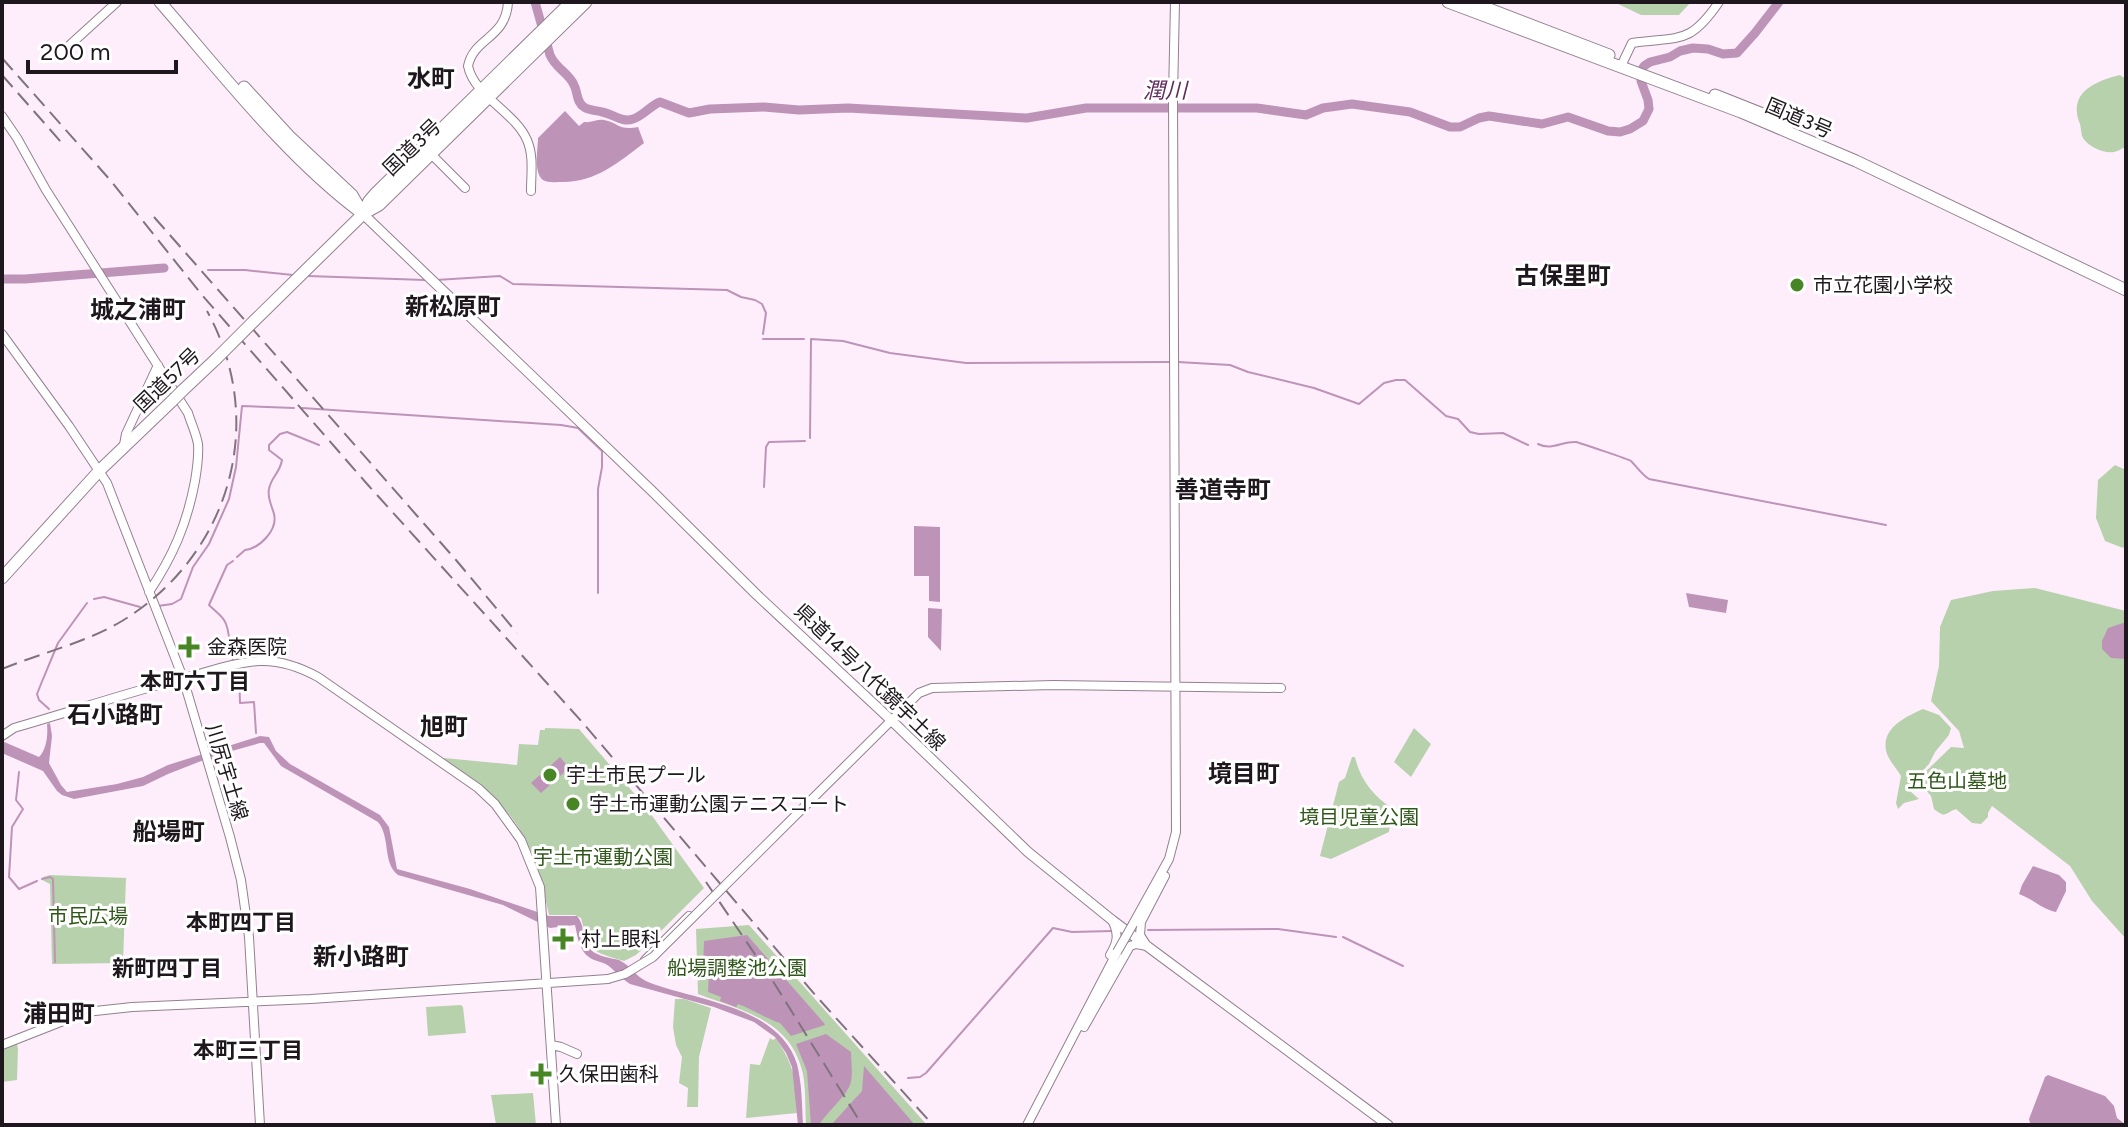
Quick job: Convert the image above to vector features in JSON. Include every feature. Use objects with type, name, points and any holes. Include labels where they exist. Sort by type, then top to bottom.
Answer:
[{"type":"highway","points":[[160,2],[284,141],[330,187],[363,214]]},
{"type":"highway","points":[[170,2],[289,136],[352,195],[363,214]]},
{"type":"highway","name":"国道3号","points":[[554,26],[571,2]]},
{"type":"highway","name":"国道3号","points":[[363,214],[375,194],[554,26],[586,2]]},
{"type":"highway","name":"国道3号","points":[[1448,2],[1583,54],[1628,66]]},
{"type":"highway","name":"国道3号","points":[[1471,2],[1628,66],[1744,105],[1858,154],[2126,282]]},
{"type":"highway","name":"国道3号","points":[[1654,75],[1856,161],[2126,290]]},
{"type":"highway","name":"国道3号","points":[[363,214],[379,205],[431,154],[486,93]]},
{"type":"highway","name":"国道57号","points":[[2,578],[100,470],[363,214]]},
{"type":"main road","name":"県道14号八代鏡宇土線","points":[[363,214],[1028,852],[1112,920],[1388,1125]]},
{"type":"street","points":[[61,53],[117,2]]},
{"type":"street","points":[[508,2],[501,26],[474,51],[468,66],[471,76],[528,142],[531,191]]},
{"type":"street","points":[[1027,1125],[1117,952],[1137,923],[1169,859],[1176,832],[1175,2]]},
{"type":"street","points":[[1628,66],[1632,43],[1666,41],[1691,34],[1719,2]]},
{"type":"street","points":[[2,116],[6,130],[188,413],[198,444],[198,462],[187,518],[174,550],[149,592]]},
{"type":"street","points":[[431,154],[465,188]]},
{"type":"street","name":"川尻宇土線","points":[[2,334],[107,483],[183,678],[241,880],[249,937],[260,1125]]},
{"type":"street","points":[[124,446],[126,434],[158,365]]},
{"type":"street","points":[[2,736],[14,728],[183,678],[260,661],[274,661],[302,668],[318,677],[478,788],[508,820],[526,850],[540,887],[556,1125]]},
{"type":"street","points":[[2,1045],[86,1012],[608,979],[653,957],[919,693],[932,688],[1053,685],[1281,688]]},
{"type":"street","points":[[640,965],[707,899]]},
{"type":"street","points":[[1081,1021],[1089,995],[1118,939],[1112,920]]},
{"type":"street","points":[[1137,923],[1141,938],[1148,946]]},
{"type":"street","points":[[1074,1034],[1082,1030],[1130,946],[1148,946]]},
{"type":"street","points":[[551,1045],[577,1054]]},
{"type":"green space","points":[[1614,2],[1691,2],[1679,15],[1641,15]]},
{"type":"green space","points":[[2120,75],[2126,79],[2126,147],[2105,152],[2084,140],[2077,104],[2080,96],[2093,85]]},
{"type":"green space","points":[[2115,465],[2126,470],[2126,545],[2123,548],[2105,541],[2096,518],[2098,480]]},
{"type":"green space","name":"五色山墓地","points":[[2035,588],[2126,611],[2126,939],[2092,901],[2070,866],[1992,806],[1981,824],[1972,823],[1956,809],[1941,814],[1934,809],[1931,796],[1917,780],[1951,747],[1964,748],[1959,731],[1931,701],[1939,666],[1940,627],[1951,600],[1993,591]]},
{"type":"green space","points":[[1923,709],[1939,715],[1951,728],[1929,764],[1912,782],[1910,791],[1919,799],[1904,803],[1898,809],[1896,803],[1901,776],[1887,754],[1887,738],[1895,725]]},
{"type":"green space","points":[[1414,728],[1431,744],[1411,777],[1394,762]]},
{"type":"green space","name":"宇土市運動公園","points":[[579,729],[645,806],[704,888],[646,946],[624,961],[593,948],[581,918],[575,915],[549,915],[536,863],[516,824],[487,792],[444,760],[517,765],[519,744],[538,745],[540,730]]},
{"type":"green space","name":"境目児童公園","points":[[1352,757],[1355,757],[1368,786],[1392,808],[1389,832],[1331,859],[1320,856],[1339,782],[1345,778]]},
{"type":"green space","name":"市民広場","points":[[50,875],[126,878],[123,963],[52,964],[50,884],[42,880]]},
{"type":"green space","name":"船場調整池公園","points":[[749,925],[927,1125],[806,1125],[803,1074],[788,1041],[763,1020],[698,994],[696,929]]},
{"type":"green space","points":[[675,999],[711,1008],[699,1057],[698,1107],[687,1107],[688,1088],[679,1083],[682,1057],[673,1027]]},
{"type":"green space","points":[[461,1005],[466,1033],[428,1036],[426,1007]]},
{"type":"green space","points":[[770,1038],[776,1038],[791,1066],[797,1113],[746,1118],[750,1064],[760,1065]]},
{"type":"green space","points":[[16,1039],[17,1080],[2,1082],[2,1045]]},
{"type":"green space","points":[[533,1093],[536,1125],[496,1125],[491,1095]]},
{"type":"shaded area","points":[[565,111],[579,126],[584,122],[601,120],[623,127],[638,127],[644,143],[596,175],[573,181],[545,181],[537,166],[538,138]]},
{"type":"shaded area","points":[[914,526],[940,527],[940,602],[929,601],[929,576],[914,576]]},
{"type":"shaded area","points":[[1686,593],[1728,600],[1726,613],[1689,607]]},
{"type":"shaded area","points":[[928,608],[942,609],[941,651],[928,637]]},
{"type":"shaded area","points":[[2126,622],[2126,659],[2111,658],[2102,649],[2102,641],[2108,628]]},
{"type":"shaded area","points":[[50,723],[49,763],[67,792],[143,777],[168,765],[260,736],[269,737],[276,751],[290,764],[380,815],[389,827],[397,869],[470,889],[549,916],[577,916],[588,945],[595,953],[619,960],[648,982],[733,1008],[772,1029],[787,1044],[797,1064],[803,1125],[798,1125],[792,1067],[786,1053],[775,1037],[754,1022],[714,1007],[630,984],[608,965],[584,953],[575,925],[550,928],[503,905],[398,875],[390,863],[378,822],[281,766],[264,743],[214,756],[143,786],[74,799],[57,791],[43,771],[2,753],[2,741],[39,757],[45,746],[47,724]]},
{"type":"shaded area","name":"宇土市民プール","points":[[560,757],[569,768],[541,793],[531,783]]},
{"type":"shaded area","points":[[2033,866],[2059,875],[2066,882],[2066,891],[2056,912],[2019,894]]},
{"type":"shaded area","points":[[747,935],[825,1025],[791,1036],[780,1023],[738,1004],[736,1007],[720,1001],[721,997],[708,992],[709,972],[703,965],[704,941]]},
{"type":"shaded area","points":[[826,1034],[851,1052],[851,1083],[819,1125],[811,1125],[807,1071],[796,1044]]},
{"type":"shaded area","points":[[864,1066],[915,1125],[831,1125],[862,1091]]},
{"type":"shaded area","points":[[2048,1075],[2105,1096],[2114,1106],[2117,1118],[2126,1125],[2033,1125],[2029,1119]]},
{"type":"waterway","name":"潤川","points":[[535,2],[550,55],[572,81],[581,105],[625,120],[637,118],[660,102],[689,113],[764,107],[799,110],[848,108],[1027,118],[1086,108],[1257,108],[1306,115],[1323,108],[1352,104],[1410,112],[1450,127],[1460,127],[1489,116],[1542,124],[1568,117],[1620,132],[1643,121],[1649,109],[1641,81],[1644,66],[1693,48],[1723,54],[1737,53],[1779,2]]},
{"type":"waterway","points":[[2,279],[164,268]]},
{"type":"waterway","points":[[208,270],[293,275]]},
{"type":"waterway","points":[[308,276],[425,280]]},
{"type":"waterway","points":[[436,280],[500,276],[513,284],[727,290],[762,304],[766,313],[763,334]]},
{"type":"waterway","points":[[763,339],[804,339]]},
{"type":"waterway","points":[[810,438],[811,339],[843,341],[890,353],[966,363],[1170,362]]},
{"type":"waterway","points":[[1178,362],[1230,365],[1359,404],[1384,383],[1405,380],[1446,416],[1458,419],[1470,432],[1503,433],[1528,445]]},
{"type":"waterway","points":[[158,606],[181,599],[193,567],[209,544],[229,499],[236,467],[242,406],[294,408]]},
{"type":"waterway","points":[[302,408],[578,428],[602,451],[598,489],[598,593]]},
{"type":"waterway","points":[[237,557],[262,542],[271,532],[275,520],[269,492],[282,460],[269,450],[269,445],[280,434],[287,432],[319,445]]},
{"type":"waterway","points":[[764,487],[766,447],[769,442],[805,441]]},
{"type":"waterway","points":[[1538,444],[1548,446],[1576,442],[1631,461],[1649,479],[1886,525]]},
{"type":"waterway","points":[[233,561],[227,565],[209,605],[226,625],[233,660]]},
{"type":"waterway","points":[[94,599],[104,597],[140,607]]},
{"type":"waterway","points":[[49,709],[37,694],[58,643],[87,603]]},
{"type":"waterway","points":[[239,671],[240,703],[254,702],[256,733]]},
{"type":"waterway","points":[[19,772],[16,800],[23,809],[12,827],[9,877],[19,889],[37,881]]},
{"type":"waterway","points":[[42,879],[53,879],[55,962]]},
{"type":"waterway","points":[[908,1078],[926,1073],[1053,928],[1072,932],[1112,931]]},
{"type":"waterway","points":[[1148,930],[1278,929],[1336,937]]},
{"type":"waterway","points":[[1343,937],[1403,966]]},
{"type":"railway","points":[[2,58],[111,181],[202,295],[583,723],[817,997],[933,1125]]},
{"type":"railway","points":[[2,75],[61,142]]},
{"type":"railway","points":[[154,217],[517,633]]},
{"type":"railway","points":[[2,669],[78,642],[122,621],[159,594],[189,561],[212,524],[228,484],[236,441],[235,398],[226,354],[207,311]]},
{"type":"railway","points":[[706,882],[771,978],[862,1125]]},
{"type":"place","name":"市立花園小学校","points":[[1797,285]]},
{"type":"place","name":"金森医院","points":[[189,647]]},
{"type":"place","name":"宇土市民プール","points":[[550,775]]},
{"type":"place","name":"宇土市運動公園テニスコート","points":[[573,804]]},
{"type":"place","name":"村上眼科","points":[[563,939]]},
{"type":"place","name":"久保田歯科","points":[[541,1074]]},
{"type":"district","name":"水町","points":[[431,79]]},
{"type":"district","name":"古保里町","points":[[1563,276]]},
{"type":"district","name":"新松原町","points":[[453,307]]},
{"type":"district","name":"城之浦町","points":[[138,310]]},
{"type":"district","name":"善道寺町","points":[[1223,490]]},
{"type":"district","name":"本町六丁目","points":[[195,681]]},
{"type":"district","name":"石小路町","points":[[115,715]]},
{"type":"district","name":"旭町","points":[[444,727]]},
{"type":"district","name":"境目町","points":[[1244,774]]},
{"type":"district","name":"船場町","points":[[169,832]]},
{"type":"district","name":"本町四丁目","points":[[241,922]]},
{"type":"district","name":"新小路町","points":[[361,957]]},
{"type":"district","name":"新町四丁目","points":[[167,968]]},
{"type":"district","name":"浦田町","points":[[59,1014]]},
{"type":"district","name":"本町三丁目","points":[[248,1050]]}]
